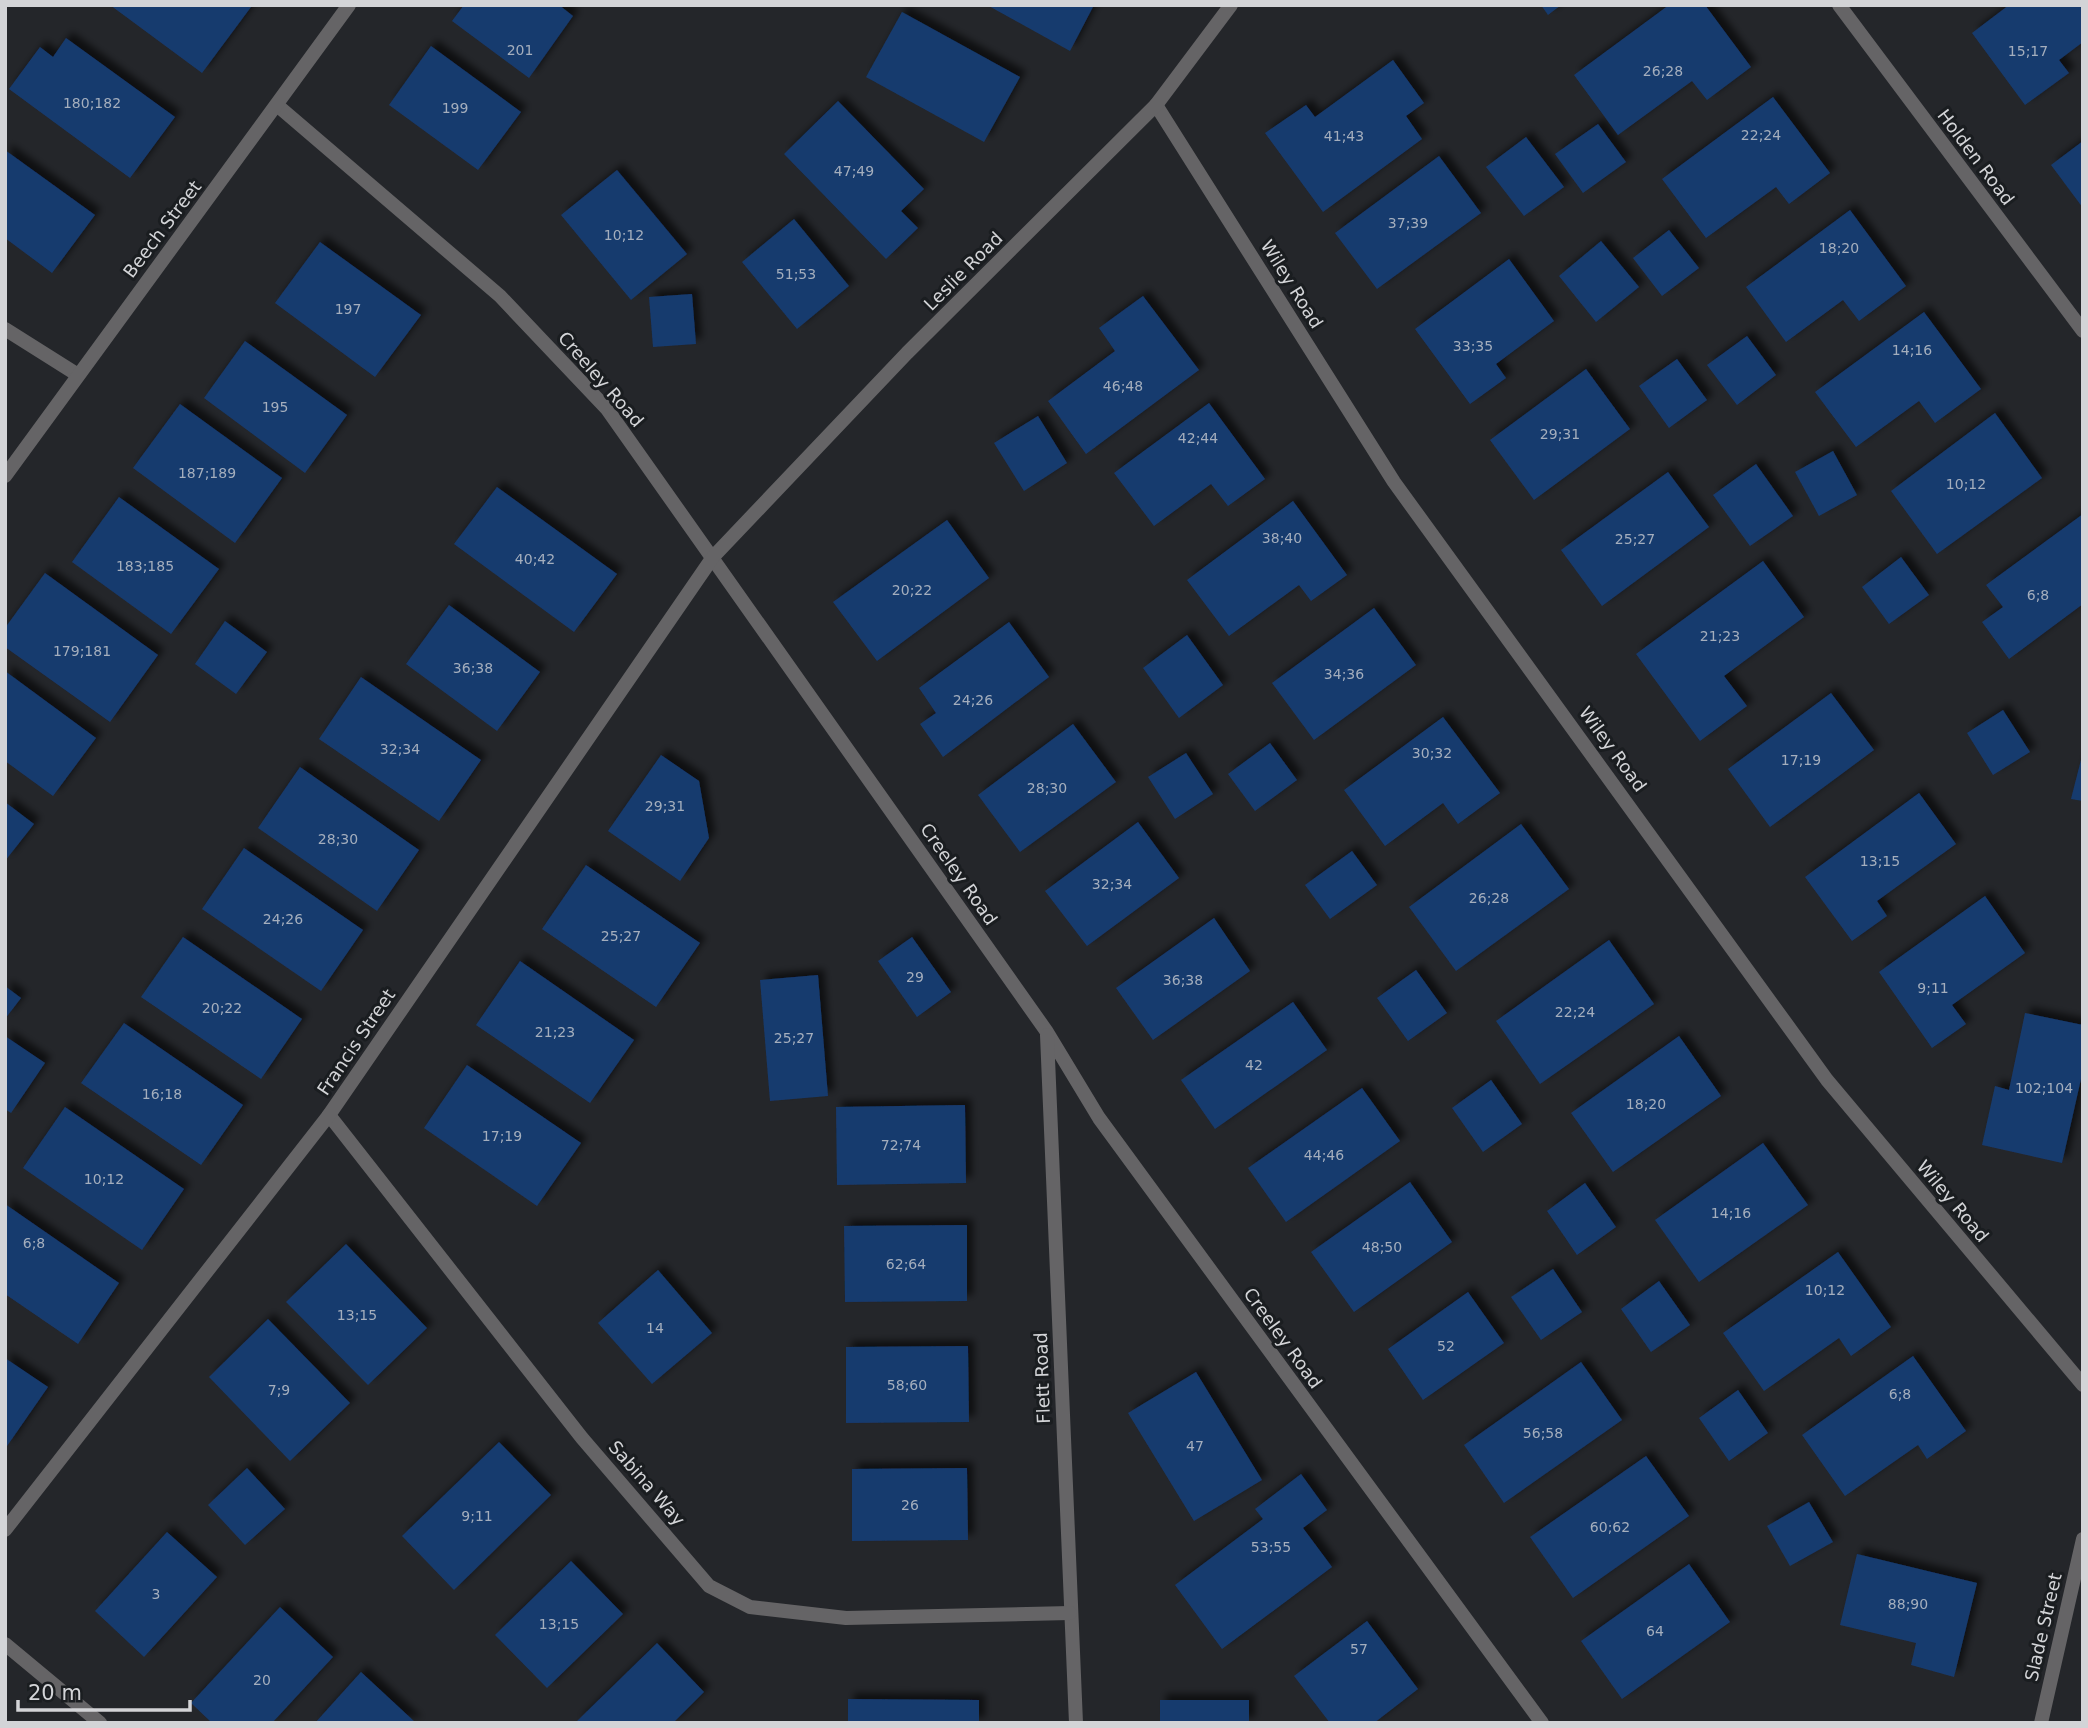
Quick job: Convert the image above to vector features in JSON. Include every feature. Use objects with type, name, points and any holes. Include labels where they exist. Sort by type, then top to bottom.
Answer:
[{"type":"street","name":"Beech Street","points":[[5,476],[278,106],[349,5]]},
{"type":"street","name":"Leslie Road","points":[[713,557],[907,353],[1156,104],[1231,5]]},
{"type":"street","name":"Holden Road","points":[[1839,5],[2083,331]]},
{"type":"street","name":"Wiley Road","points":[[1156,104],[1394,482],[1674,865],[1827,1080],[2083,1385]]},
{"type":"street","name":"Creeley Road","points":[[278,106],[500,296],[607,409],[1047,1032],[1099,1118],[1542,1723]]},
{"type":"street","points":[[5,329],[78,375]]},
{"type":"street","name":"Francis Street","points":[[5,1530],[329,1115],[713,557]]},
{"type":"street","name":"Flett Road","points":[[1047,1032],[1076,1723]]},
{"type":"street","name":"Sabina Way","points":[[329,1115],[582,1438],[709,1586],[750,1607],[846,1618],[1070,1613]]},
{"type":"street","name":"Slade Street","points":[[2041,1723],[2083,1539]]},
{"type":"street","points":[[5,1644],[100,1723]]},
{"type":"building","points":[[110,5],[248,5],[251,7],[202,73]]},
{"type":"building","points":[[464,5],[559,5],[573,16],[529,78],[452,21]]},
{"type":"building","points":[[987,5],[1094,5],[1070,51]]},
{"type":"building","points":[[1541,5],[1561,5],[1548,15]]},
{"type":"building","points":[[1669,5],[1705,5],[1751,67],[1707,100],[1692,81],[1618,135],[1574,75]]},
{"type":"building","points":[[2009,5],[2083,5],[2083,42],[2059,60],[2069,73],[2025,105],[1972,33]]},
{"type":"building","points":[[902,12],[1020,77],[984,142],[866,77]]},
{"type":"building","points":[[66,38],[175,117],[130,178],[9,89],[40,47],[53,57]]},
{"type":"building","points":[[431,46],[521,112],[478,170],[389,105]]},
{"type":"building","points":[[1393,60],[1424,103],[1406,116],[1422,139],[1323,212],[1265,133],[1306,105],[1315,117]]},
{"type":"building","points":[[1773,97],[1830,173],[1789,204],[1776,187],[1706,238],[1662,179]]},
{"type":"building","points":[[838,101],[924,189],[901,211],[918,228],[886,259],[784,154]]},
{"type":"building","points":[[1598,124],[1626,162],[1583,193],[1555,154]]},
{"type":"building","points":[[1526,137],[1564,187],[1524,216],[1486,167]]},
{"type":"building","points":[[2083,141],[2083,208],[2051,165]]},
{"type":"building","points":[[5,150],[95,215],[52,273],[5,238]]},
{"type":"building","points":[[1439,156],[1481,213],[1377,289],[1335,233]]},
{"type":"building","points":[[617,170],[687,254],[631,300],[561,215]]},
{"type":"building","points":[[1850,210],[1906,286],[1859,321],[1843,300],[1786,342],[1746,287]]},
{"type":"building","points":[[794,219],[849,286],[797,329],[742,262]]},
{"type":"building","points":[[1669,230],[1699,268],[1662,296],[1633,258]]},
{"type":"building","points":[[1601,241],[1639,287],[1596,322],[1559,276]]},
{"type":"building","points":[[320,242],[421,315],[375,377],[275,303]]},
{"type":"building","points":[[1509,259],[1554,321],[1496,364],[1506,378],[1470,404],[1415,329]]},
{"type":"building","points":[[692,294],[696,344],[653,347],[649,297]]},
{"type":"building","points":[[1143,296],[1199,370],[1086,454],[1048,401],[1115,351],[1099,328]]},
{"type":"building","points":[[1924,312],[1981,389],[1935,423],[1919,401],[1856,447],[1815,392]]},
{"type":"building","points":[[1747,336],[1776,375],[1737,405],[1707,365]]},
{"type":"building","points":[[245,341],[347,415],[305,473],[204,398]]},
{"type":"building","points":[[1677,359],[1707,400],[1669,428],[1639,386]]},
{"type":"building","points":[[1586,369],[1630,429],[1534,500],[1490,440]]},
{"type":"building","points":[[1209,403],[1265,479],[1228,506],[1211,484],[1154,526],[1114,473]]},
{"type":"building","points":[[180,404],[282,478],[235,543],[133,468]]},
{"type":"building","points":[[1995,413],[2042,478],[1937,554],[1891,491]]},
{"type":"building","points":[[1038,416],[1067,463],[1024,491],[994,443]]},
{"type":"building","points":[[1833,451],[1857,495],[1819,516],[1795,472]]},
{"type":"building","points":[[1756,464],[1793,516],[1750,546],[1713,495]]},
{"type":"building","points":[[1668,472],[1709,527],[1602,606],[1561,550]]},
{"type":"building","points":[[497,487],[617,574],[574,632],[454,544]]},
{"type":"building","points":[[119,497],[219,569],[171,634],[72,562]]},
{"type":"building","points":[[1293,501],[1347,575],[1311,601],[1299,585],[1229,636],[1187,580]]},
{"type":"building","points":[[2083,514],[2083,604],[2009,659],[1982,622],[2003,607],[1986,585]]},
{"type":"building","points":[[947,520],[989,578],[877,661],[833,602]]},
{"type":"building","points":[[1901,557],[1929,595],[1889,624],[1862,587]]},
{"type":"building","points":[[1763,561],[1804,617],[1724,676],[1747,706],[1700,741],[1636,654]]},
{"type":"building","points":[[45,573],[158,655],[110,722],[5,647],[5,628]]},
{"type":"building","points":[[449,605],[540,672],[497,731],[406,664]]},
{"type":"building","points":[[1374,608],[1416,665],[1314,740],[1272,683]]},
{"type":"building","points":[[225,621],[267,652],[236,694],[195,664]]},
{"type":"building","points":[[1009,622],[1049,677],[943,757],[920,724],[936,713],[919,688]]},
{"type":"building","points":[[1187,635],[1223,685],[1179,718],[1143,668]]},
{"type":"building","points":[[5,671],[96,738],[53,796],[5,761]]},
{"type":"building","points":[[361,677],[481,760],[439,821],[319,739]]},
{"type":"building","points":[[1831,693],[1874,750],[1770,827],[1728,769]]},
{"type":"building","points":[[2003,710],[2030,752],[1993,775],[1967,733]]},
{"type":"building","points":[[1443,717],[1500,793],[1458,824],[1443,803],[1385,846],[1344,790]]},
{"type":"building","points":[[1073,724],[1116,782],[1020,852],[978,795]]},
{"type":"building","points":[[1270,743],[1297,780],[1255,811],[1228,774]]},
{"type":"building","points":[[2083,752],[2083,801],[2071,799]]},
{"type":"building","points":[[1186,753],[1213,794],[1175,819],[1148,777]]},
{"type":"building","points":[[661,755],[699,781],[709,838],[680,881],[608,831]]},
{"type":"building","points":[[300,767],[419,850],[377,911],[258,828]]},
{"type":"building","points":[[1919,793],[1956,844],[1877,901],[1887,916],[1852,941],[1805,877]]},
{"type":"building","points":[[5,802],[34,824],[5,861]]},
{"type":"building","points":[[1138,822],[1179,878],[1087,946],[1045,891]]},
{"type":"building","points":[[1521,824],[1569,889],[1456,971],[1409,907]]},
{"type":"building","points":[[244,848],[363,930],[321,991],[202,909]]},
{"type":"building","points":[[1352,851],[1377,885],[1330,919],[1305,885]]},
{"type":"building","points":[[586,865],[700,943],[656,1007],[542,929]]},
{"type":"building","points":[[1985,896],[2025,953],[1952,1005],[1966,1024],[1932,1048],[1879,972]]},
{"type":"building","points":[[1214,918],[1250,971],[1153,1040],[1116,988]]},
{"type":"building","points":[[183,937],[302,1019],[261,1079],[141,997]]},
{"type":"building","points":[[912,937],[951,992],[917,1017],[878,961]]},
{"type":"building","points":[[1609,940],[1654,1004],[1540,1084],[1496,1021]]},
{"type":"building","points":[[520,961],[634,1040],[590,1103],[476,1025]]},
{"type":"building","points":[[1416,970],[1447,1013],[1408,1041],[1377,998]]},
{"type":"building","points":[[818,975],[828,1096],[770,1101],[760,980]]},
{"type":"building","points":[[5,986],[21,998],[5,1019]]},
{"type":"building","points":[[1293,1002],[1327,1050],[1215,1129],[1181,1080]]},
{"type":"building","points":[[2025,1013],[2083,1025],[2083,1070],[2062,1163],[1982,1145],[1995,1086],[2009,1090]]},
{"type":"building","points":[[124,1023],[243,1105],[201,1165],[81,1083]]},
{"type":"building","points":[[5,1036],[45,1063],[11,1113],[5,1109]]},
{"type":"building","points":[[1679,1036],[1721,1096],[1613,1172],[1571,1113]]},
{"type":"building","points":[[467,1065],[581,1143],[537,1206],[424,1128]]},
{"type":"building","points":[[1491,1080],[1522,1124],[1483,1152],[1452,1108]]},
{"type":"building","points":[[1362,1088],[1400,1141],[1286,1222],[1248,1168]]},
{"type":"building","points":[[965,1105],[966,1183],[837,1185],[836,1107]]},
{"type":"building","points":[[65,1107],[184,1189],[142,1250],[23,1168]]},
{"type":"building","points":[[1763,1143],[1808,1205],[1699,1282],[1655,1220]]},
{"type":"building","points":[[1410,1182],[1452,1242],[1354,1312],[1311,1252]]},
{"type":"building","points":[[1585,1183],[1616,1227],[1577,1255],[1547,1211]]},
{"type":"building","points":[[5,1204],[119,1283],[78,1344],[5,1294]]},
{"type":"building","points":[[967,1225],[967,1301],[845,1302],[844,1226]]},
{"type":"building","points":[[346,1244],[427,1328],[368,1385],[286,1302]]},
{"type":"building","points":[[1838,1252],[1891,1327],[1851,1356],[1839,1338],[1764,1391],[1723,1333]]},
{"type":"building","points":[[1553,1269],[1582,1312],[1541,1340],[1511,1297]]},
{"type":"building","points":[[658,1270],[712,1333],[652,1384],[598,1323]]},
{"type":"building","points":[[1659,1281],[1690,1325],[1651,1352],[1621,1309]]},
{"type":"building","points":[[1468,1292],[1504,1343],[1423,1400],[1388,1349]]},
{"type":"building","points":[[268,1319],[350,1403],[290,1461],[209,1377]]},
{"type":"building","points":[[968,1346],[969,1422],[846,1423],[846,1347]]},
{"type":"building","points":[[1913,1356],[1966,1431],[1927,1459],[1918,1445],[1845,1496],[1802,1435]]},
{"type":"building","points":[[5,1358],[48,1387],[5,1449]]},
{"type":"building","points":[[1581,1362],[1622,1420],[1504,1503],[1464,1445]]},
{"type":"building","points":[[1196,1372],[1262,1480],[1194,1521],[1128,1413]]},
{"type":"building","points":[[1738,1390],[1768,1433],[1729,1461],[1699,1418]]},
{"type":"building","points":[[499,1442],[551,1495],[454,1590],[402,1536]]},
{"type":"building","points":[[1646,1456],[1689,1516],[1573,1598],[1530,1537]]},
{"type":"building","points":[[247,1468],[285,1509],[245,1545],[208,1505]]},
{"type":"building","points":[[967,1468],[968,1540],[852,1541],[852,1469]]},
{"type":"building","points":[[1301,1474],[1327,1510],[1303,1528],[1332,1567],[1222,1649],[1175,1585],[1263,1519],[1255,1509]]},
{"type":"building","points":[[1809,1502],[1833,1542],[1790,1566],[1767,1526]]},
{"type":"building","points":[[167,1532],[217,1577],[144,1657],[95,1611]]},
{"type":"building","points":[[1857,1554],[1977,1583],[1954,1677],[1911,1665],[1916,1643],[1840,1625]]},
{"type":"building","points":[[571,1561],[623,1614],[547,1688],[495,1635]]},
{"type":"building","points":[[1689,1564],[1730,1622],[1622,1699],[1581,1641]]},
{"type":"building","points":[[280,1607],[333,1657],[272,1723],[212,1723],[191,1703]]},
{"type":"building","points":[[1367,1621],[1418,1689],[1374,1723],[1330,1723],[1294,1676]]},
{"type":"building","points":[[657,1643],[704,1692],[673,1723],[575,1723]]},
{"type":"building","points":[[361,1672],[416,1723],[315,1723]]},
{"type":"building","points":[[848,1699],[979,1700],[979,1723],[848,1723]]},
{"type":"building","points":[[1160,1700],[1249,1700],[1249,1723],[1160,1723]]}]
